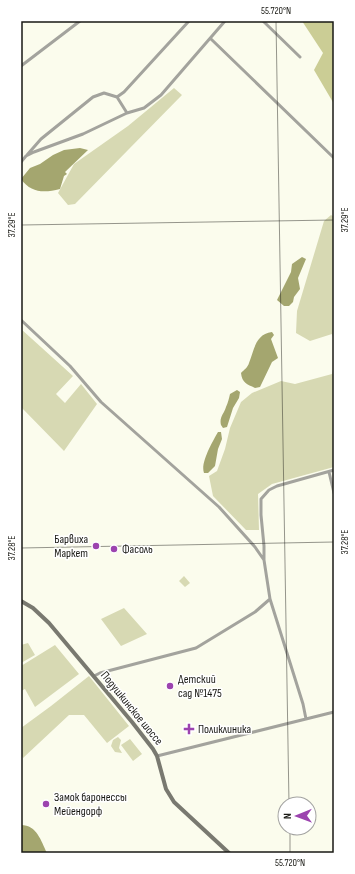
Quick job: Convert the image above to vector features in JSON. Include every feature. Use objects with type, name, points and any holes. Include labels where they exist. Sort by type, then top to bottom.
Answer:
[{"type":"main road","name":"Подушкинское шоссе","points":[[21,601],[40,613],[132,722],[157,756],[166,790],[174,802],[229,853]]},
{"type":"street","points":[[21,66],[80,21]]},
{"type":"street","points":[[117,97],[134,81],[189,21]]},
{"type":"street","points":[[26,156],[83,134],[127,113],[144,108],[160,95],[211,39],[225,21]]},
{"type":"street","points":[[263,21],[300,57]]},
{"type":"street","points":[[211,39],[334,158]]},
{"type":"street","points":[[21,162],[41,139],[93,97],[104,93],[117,97],[127,113]]},
{"type":"street","points":[[21,320],[70,366],[101,402],[219,507],[255,547],[264,560]]},
{"type":"street","points":[[306,719],[303,704],[270,599],[264,560],[261,499],[269,490],[278,486],[334,470]]},
{"type":"street","points":[[329,472],[334,493]]},
{"type":"street","points":[[94,676],[100,673],[196,648],[255,612],[270,599]]},
{"type":"street","points":[[157,756],[334,712]]},
{"type":"shaded area","points":[[302,21],[334,21],[334,104],[314,70],[323,53]]},
{"type":"shaded area","points":[[174,88],[182,95],[75,204],[68,205],[58,193],[74,164],[128,126]]},
{"type":"shaded area","points":[[80,148],[88,150],[65,172],[67,174],[64,176],[60,189],[38,191],[29,187],[21,179],[30,168],[40,164],[53,155],[64,150]]},
{"type":"shaded area","points":[[331,215],[334,217],[334,340],[332,334],[310,341],[296,333],[297,311],[324,221]]},
{"type":"shaded area","points":[[302,257],[306,259],[298,278],[300,289],[294,297],[293,302],[289,306],[284,306],[277,300],[291,272],[292,264]]},
{"type":"shaded area","points":[[21,329],[73,376],[56,394],[65,403],[81,384],[97,404],[64,451],[21,407]]},
{"type":"shaded area","points":[[272,332],[274,335],[271,339],[278,358],[272,362],[260,387],[255,388],[244,381],[241,373],[246,368],[256,344],[262,336],[266,333]]},
{"type":"shaded area","points":[[334,366],[334,467],[272,484],[258,494],[259,530],[246,530],[213,496],[209,476],[217,471],[225,449],[230,428],[241,402],[252,393],[281,381],[295,384],[332,374]]},
{"type":"shaded area","points":[[237,390],[240,392],[239,398],[233,408],[227,427],[223,428],[221,425],[221,418],[230,394]]},
{"type":"shaded area","points":[[218,432],[221,432],[222,439],[218,449],[215,466],[208,473],[204,473],[203,469],[205,458]]},
{"type":"shaded area","points":[[184,576],[190,583],[185,587],[179,581]]},
{"type":"shaded area","points":[[124,608],[147,634],[121,646],[101,619]]},
{"type":"shaded area","points":[[28,643],[35,655],[21,663],[21,645]]},
{"type":"shaded area","points":[[55,645],[79,674],[35,707],[25,689],[21,691],[21,666]]},
{"type":"shaded area","points":[[89,676],[129,726],[107,743],[84,715],[69,715],[23,758],[21,754],[21,728]]},
{"type":"shaded area","points":[[118,737],[121,740],[119,748],[122,753],[115,752],[111,746],[113,740]]},
{"type":"shaded area","points":[[130,739],[142,754],[133,761],[121,745]]},
{"type":"shaded area","points":[[21,825],[31,828],[38,834],[47,853],[21,853]]},
{"type":"place","name":"Барвиха Маркет","points":[[96,546]]},
{"type":"place","name":"Фасоль","points":[[114,549]]},
{"type":"place","name":"Детский сад №1475","points":[[170,686]]},
{"type":"place","name":"Поликлиника","points":[[189,729]]},
{"type":"place","name":"Замок баронессы Мейендорф","points":[[46,804]]}]
